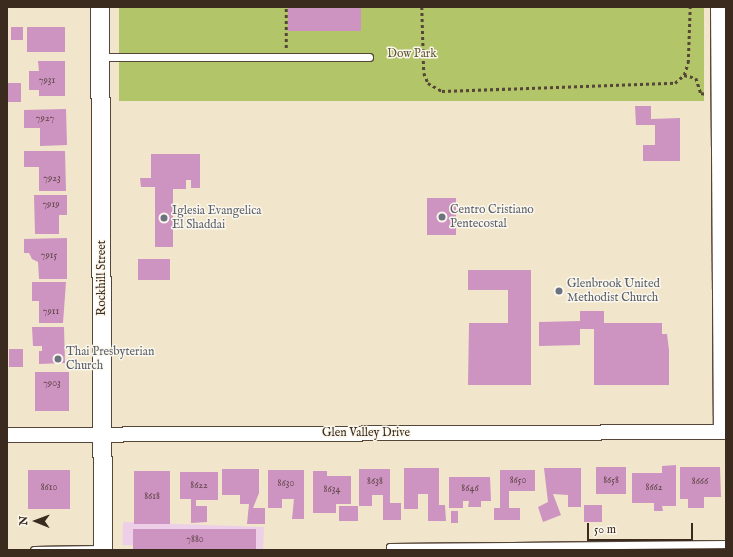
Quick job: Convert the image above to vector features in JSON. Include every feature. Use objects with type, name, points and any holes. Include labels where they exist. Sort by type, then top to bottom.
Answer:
[{"type":"street","name":"Rockhill Street","points":[[100,7],[103,550]]},
{"type":"street","points":[[718,7],[723,432]]},
{"type":"street","name":"Glen Valley Drive","points":[[7,435],[723,432]]},
{"type":"lane","points":[[100,57],[370,57]]},
{"type":"lane","points":[[390,550],[390,547],[726,544]]},
{"type":"lane","points":[[34,550],[103,550]]},
{"type":"path","points":[[286,7],[286,57]]},
{"type":"path","points":[[422,7],[424,73],[428,83],[442,91],[665,85],[675,83],[684,76],[688,63],[690,7]]},
{"type":"path","points":[[684,76],[696,78],[701,93],[719,96]]},
{"type":"shaded area","points":[[123,522],[264,527],[263,550],[122,545]]},
{"type":"green space","name":"Dow Park","points":[[119,7],[704,7],[704,101],[119,101]]},
{"type":"building","points":[[288,7],[361,7],[361,31],[288,31]]},
{"type":"building","points":[[11,27],[23,27],[23,40],[11,40]]},
{"type":"building","points":[[27,27],[65,27],[65,52],[27,52]]},
{"type":"building","points":[[38,61],[65,61],[65,96],[39,96],[39,90],[29,90],[29,71],[39,71]]},
{"type":"building","points":[[7,83],[21,83],[21,102],[7,102]]},
{"type":"building","points":[[635,106],[651,106],[651,119],[680,118],[680,161],[643,161],[643,145],[655,145],[655,125],[636,125]]},
{"type":"building","points":[[66,109],[67,145],[40,146],[40,128],[24,128],[24,110]]},
{"type":"building","points":[[24,151],[65,151],[66,191],[39,191],[39,167],[24,167]]},
{"type":"building","name":"Iglesia Evangelica El Shaddai","points":[[151,154],[200,154],[200,188],[191,188],[191,180],[186,180],[186,189],[173,189],[173,247],[155,247],[155,187],[141,187],[140,178],[151,178]]},
{"type":"building","points":[[34,195],[67,195],[67,215],[59,215],[59,234],[35,234]]},
{"type":"building","name":"Centro Cristiano Pentecostal","points":[[427,198],[456,198],[456,235],[427,235]]},
{"type":"building","points":[[67,238],[67,279],[39,279],[38,262],[32,259],[29,253],[24,253],[24,239]]},
{"type":"building","points":[[138,259],[170,259],[170,280],[138,280]]},
{"type":"building","points":[[468,270],[531,270],[531,385],[468,385],[469,323],[508,323],[508,290],[468,290]]},
{"type":"building","points":[[32,282],[66,282],[63,323],[39,323],[39,301],[32,301]]},
{"type":"building","points":[[580,311],[604,311],[604,323],[662,323],[662,334],[667,334],[669,350],[669,385],[594,385],[594,329],[580,329],[580,345],[539,346],[539,322],[580,321]]},
{"type":"building","points":[[32,327],[64,327],[65,363],[39,364],[39,351],[42,351],[42,346],[33,346]]},
{"type":"building","points":[[9,349],[23,349],[23,367],[9,367]]},
{"type":"building","points":[[35,372],[69,372],[69,411],[35,411]]},
{"type":"building","points":[[676,465],[676,506],[662,506],[663,511],[654,511],[654,503],[632,503],[632,473],[662,473],[662,466]]},
{"type":"building","points":[[596,467],[626,467],[626,494],[596,494]]},
{"type":"building","points":[[680,467],[720,467],[721,497],[704,497],[704,508],[688,508],[688,499],[680,499]]},
{"type":"building","points":[[404,468],[439,468],[439,505],[445,505],[446,521],[428,521],[428,494],[418,494],[418,509],[404,509]]},
{"type":"building","points":[[544,468],[581,468],[581,507],[568,507],[568,495],[553,494],[561,515],[543,522],[538,507],[548,502]]},
{"type":"building","points":[[222,469],[259,469],[259,493],[253,508],[265,508],[265,524],[247,524],[249,504],[240,504],[240,495],[222,495]]},
{"type":"building","points":[[359,469],[390,469],[390,503],[401,503],[401,520],[383,520],[383,495],[372,495],[372,506],[359,506]]},
{"type":"building","points":[[28,470],[70,470],[70,509],[28,509]]},
{"type":"building","points":[[268,470],[304,470],[304,519],[292,519],[294,499],[282,499],[282,508],[268,508]]},
{"type":"building","points":[[500,470],[535,470],[535,491],[509,491],[509,508],[520,508],[520,520],[494,520],[494,508],[500,508]]},
{"type":"building","points":[[134,471],[170,471],[170,524],[134,524]]},
{"type":"building","points":[[313,471],[327,471],[327,476],[351,476],[351,504],[336,504],[336,513],[313,513]]},
{"type":"building","points":[[180,472],[218,472],[218,500],[196,500],[196,506],[207,506],[207,522],[191,523],[191,499],[180,499]]},
{"type":"building","points":[[449,477],[490,477],[491,501],[481,501],[481,507],[468,507],[469,501],[463,501],[463,508],[449,508]]},
{"type":"building","points":[[584,505],[602,505],[602,522],[584,522]]},
{"type":"building","points":[[339,506],[358,506],[358,521],[339,521]]},
{"type":"building","points":[[451,511],[458,511],[458,523],[451,523]]},
{"type":"building","points":[[133,529],[256,529],[256,550],[133,550]]},
{"type":"place","name":"Centro Cristiano Pentecostal","points":[[442,217]]},
{"type":"place","name":"Iglesia Evangelica El Shaddai","points":[[164,218]]},
{"type":"place","name":"Glenbrook United Methodist Church","points":[[559,291]]},
{"type":"place","name":"Thai Presbyterian Church","points":[[58,359]]}]
